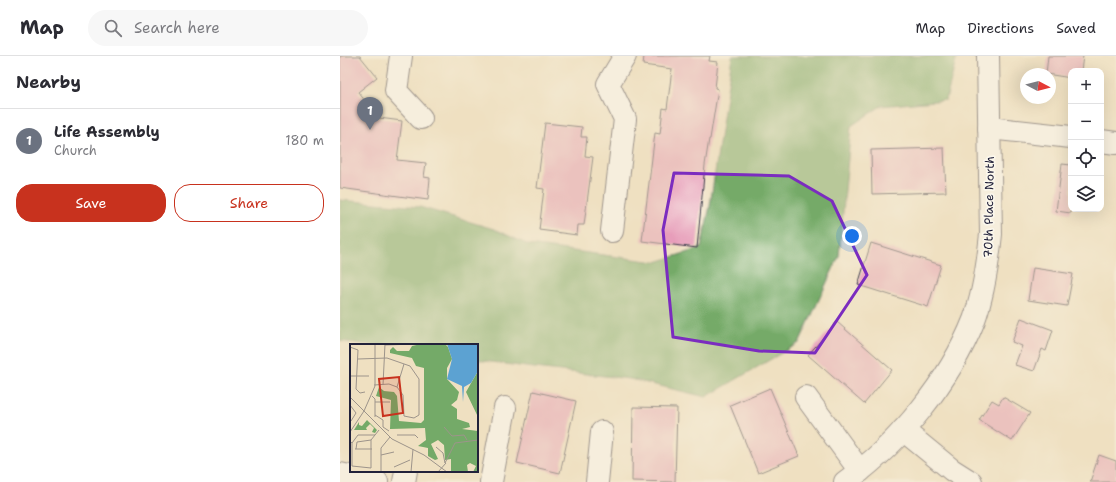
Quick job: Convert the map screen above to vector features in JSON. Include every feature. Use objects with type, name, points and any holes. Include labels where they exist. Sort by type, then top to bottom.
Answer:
[{"type":"street","points":[[401,56],[396,91],[421,118]]},
{"type":"street","points":[[612,231],[625,119],[608,84],[625,56]]},
{"type":"street","name":"70th Place North","points":[[853,477],[880,454],[903,430],[927,401],[962,348],[974,319],[983,290],[988,264],[991,234],[988,56]]},
{"type":"street","points":[[989,128],[1068,137]]},
{"type":"street","points":[[1104,141],[1116,143]]},
{"type":"street","points":[[806,397],[853,477]]},
{"type":"street","points":[[491,482],[505,408]]},
{"type":"street","points":[[903,430],[946,466],[971,482]]},
{"type":"street","points":[[597,482],[602,432]]},
{"type":"street","points":[[404,482],[406,472]]},
{"type":"street","points":[[340,474],[377,482]]},
{"type":"highlighted area","points":[[674,173],[789,176],[832,201],[867,275],[815,353],[759,351],[673,337],[663,230]]},
{"type":"green space","points":[[732,56],[957,56],[946,100],[881,106],[851,126],[839,256],[799,343],[706,397],[630,379],[478,360],[478,344],[362,344],[340,341],[340,200],[420,207],[494,229],[529,245],[656,262],[701,248],[710,206]]},
{"type":"building","points":[[340,56],[360,56],[377,77],[358,92],[379,118],[402,121],[397,160],[426,163],[424,177],[430,178],[428,200],[340,188]]},
{"type":"building","points":[[644,56],[710,56],[709,61],[718,62],[715,88],[718,89],[705,165],[697,248],[642,241],[655,133],[660,134],[663,108],[667,109],[672,69],[643,65]]},
{"type":"building","points":[[1048,56],[1083,56],[1081,68],[1068,68],[1068,78],[1056,76],[1056,68],[1047,68]]},
{"type":"building","points":[[545,123],[582,127],[581,137],[587,137],[585,156],[593,157],[584,225],[578,225],[577,235],[539,230],[544,189],[537,188]]},
{"type":"building","points":[[944,148],[946,192],[872,194],[871,150]]},
{"type":"building","points":[[1062,164],[1068,165],[1068,212],[1071,213],[1056,211]]},
{"type":"building","points":[[871,243],[941,265],[928,307],[858,285]]},
{"type":"building","points":[[1033,268],[1073,274],[1067,306],[1028,300]]},
{"type":"building","points":[[1021,318],[1053,330],[1046,351],[1042,349],[1034,371],[1015,365],[1022,346],[1012,342]]},
{"type":"building","points":[[837,322],[892,370],[864,404],[808,355]]},
{"type":"building","points":[[770,388],[799,456],[758,473],[730,405]]},
{"type":"building","points":[[533,391],[576,401],[560,473],[517,463]]},
{"type":"building","points":[[1003,397],[1030,413],[1012,441],[979,420],[992,400],[999,404]]},
{"type":"building","points":[[633,407],[677,408],[675,482],[632,481]]},
{"type":"building","points":[[1099,455],[1116,461],[1116,482],[1090,482]]},
{"type":"place","name":"Life Assembly","points":[[370,130]]}]
